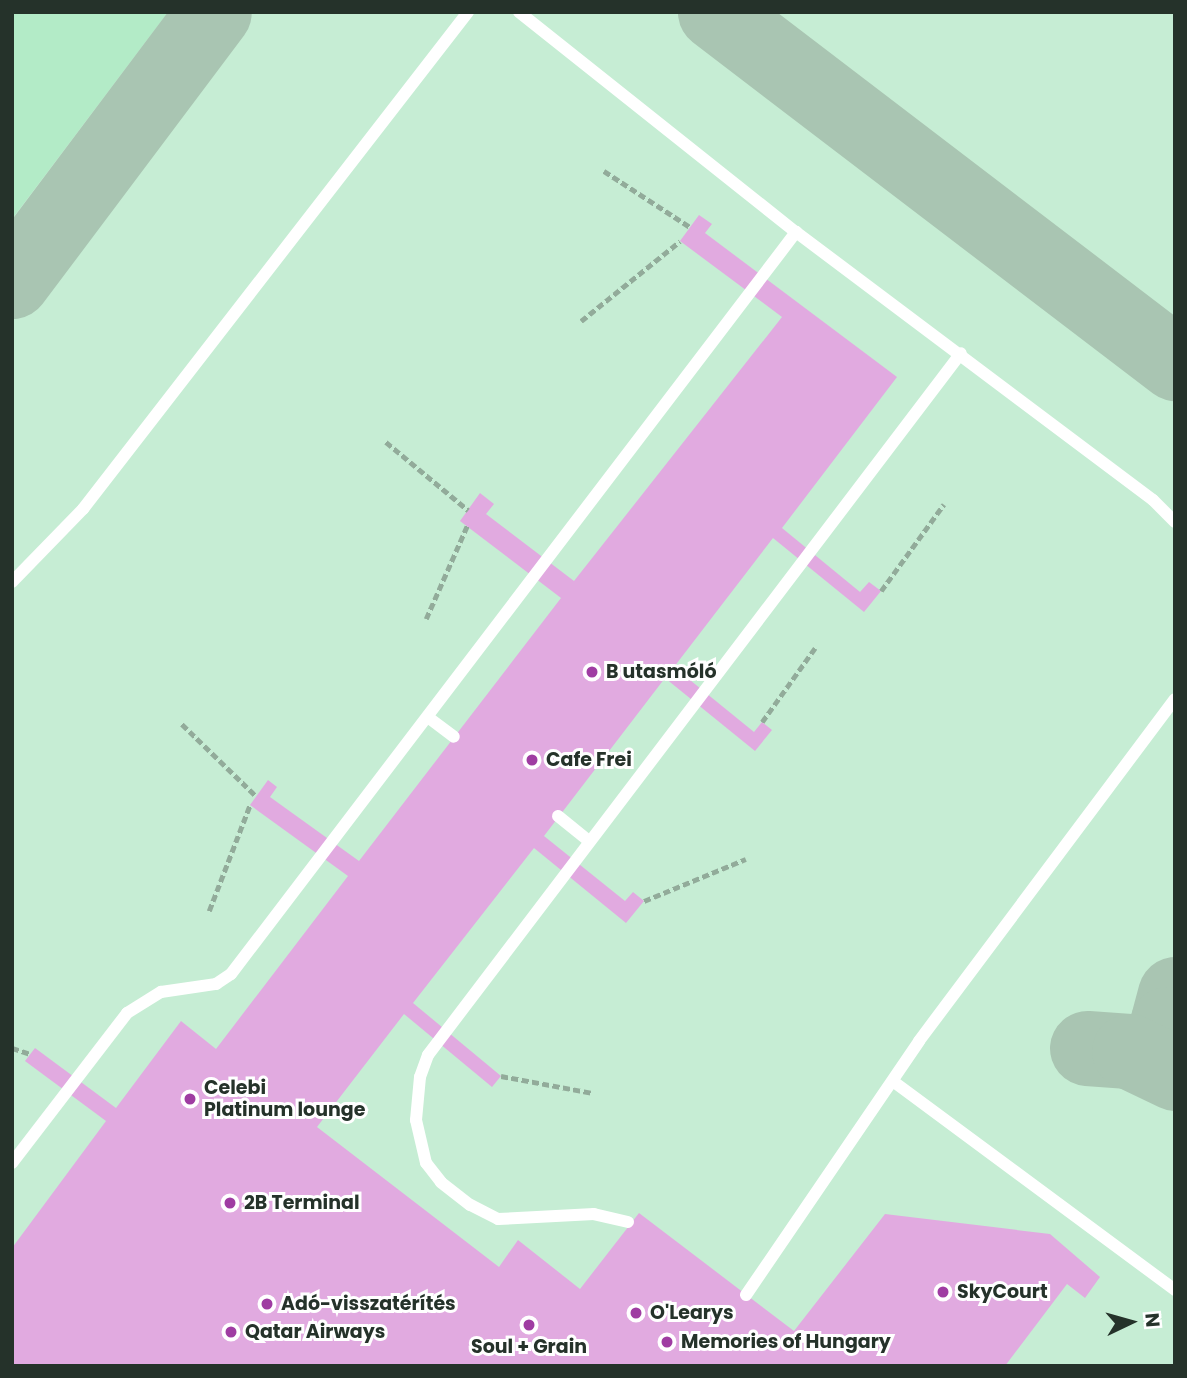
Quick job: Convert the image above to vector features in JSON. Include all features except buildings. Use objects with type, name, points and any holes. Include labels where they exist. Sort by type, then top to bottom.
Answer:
[{"type":"lane","points":[[12,582],[83,509],[468,12]]},
{"type":"lane","points":[[519,12],[796,232],[961,353],[1153,500],[1175,522]]},
{"type":"lane","points":[[12,1163],[127,1013],[161,992],[216,984],[232,974],[796,232]]},
{"type":"lane","points":[[628,1222],[594,1214],[515,1219],[484,1213],[441,1182],[426,1163],[416,1120],[420,1076],[428,1055],[961,353]]},
{"type":"lane","points":[[746,1295],[894,1082],[919,1041],[1175,699]]},
{"type":"lane","points":[[429,718],[454,737]]},
{"type":"lane","points":[[558,817],[589,841]]},
{"type":"lane","points":[[894,1082],[1175,1290]]},
{"type":"path","points":[[604,171],[690,227]]},
{"type":"path","points":[[581,321],[680,241]]},
{"type":"path","points":[[386,442],[468,510]]},
{"type":"path","points":[[881,592],[944,505]]},
{"type":"path","points":[[426,619],[467,526]]},
{"type":"path","points":[[762,722],[815,648]]},
{"type":"path","points":[[182,724],[256,796]]},
{"type":"path","points":[[209,911],[250,806]]},
{"type":"path","points":[[644,901],[747,859]]},
{"type":"path","points":[[12,1048],[30,1054]]},
{"type":"path","points":[[501,1076],[593,1093]]},
{"type":"shaded area","points":[[12,12],[1175,12],[1175,1366],[12,1366]]},
{"type":"shaded area","points":[[12,12],[168,12],[12,219]]},
{"type":"taxiway","points":[[12,281],[214,12]]},
{"type":"taxiway","points":[[715,12],[1175,363]]},
{"type":"taxiway","points":[[1175,994],[1167,1024],[1175,1067]]},
{"type":"taxiway","points":[[1087,1048],[1129,1051],[1175,1073]]},
{"type":"place","name":"B utasmóló","points":[[592,672]]},
{"type":"place","name":"Cafe Frei","points":[[532,760]]},
{"type":"place","name":"Celebi Platinum lounge","points":[[190,1099]]},
{"type":"place","name":"2B Terminal","points":[[230,1203]]},
{"type":"place","name":"SkyCourt","points":[[943,1292]]},
{"type":"place","name":"Adó-visszatérítés","points":[[267,1304]]},
{"type":"place","name":"O'Learys","points":[[636,1313]]},
{"type":"place","name":"Soul + Grain","points":[[529,1325]]},
{"type":"place","name":"Qatar Airways","points":[[231,1332]]},
{"type":"place","name":"Memories of Hungary","points":[[667,1342]]}]
